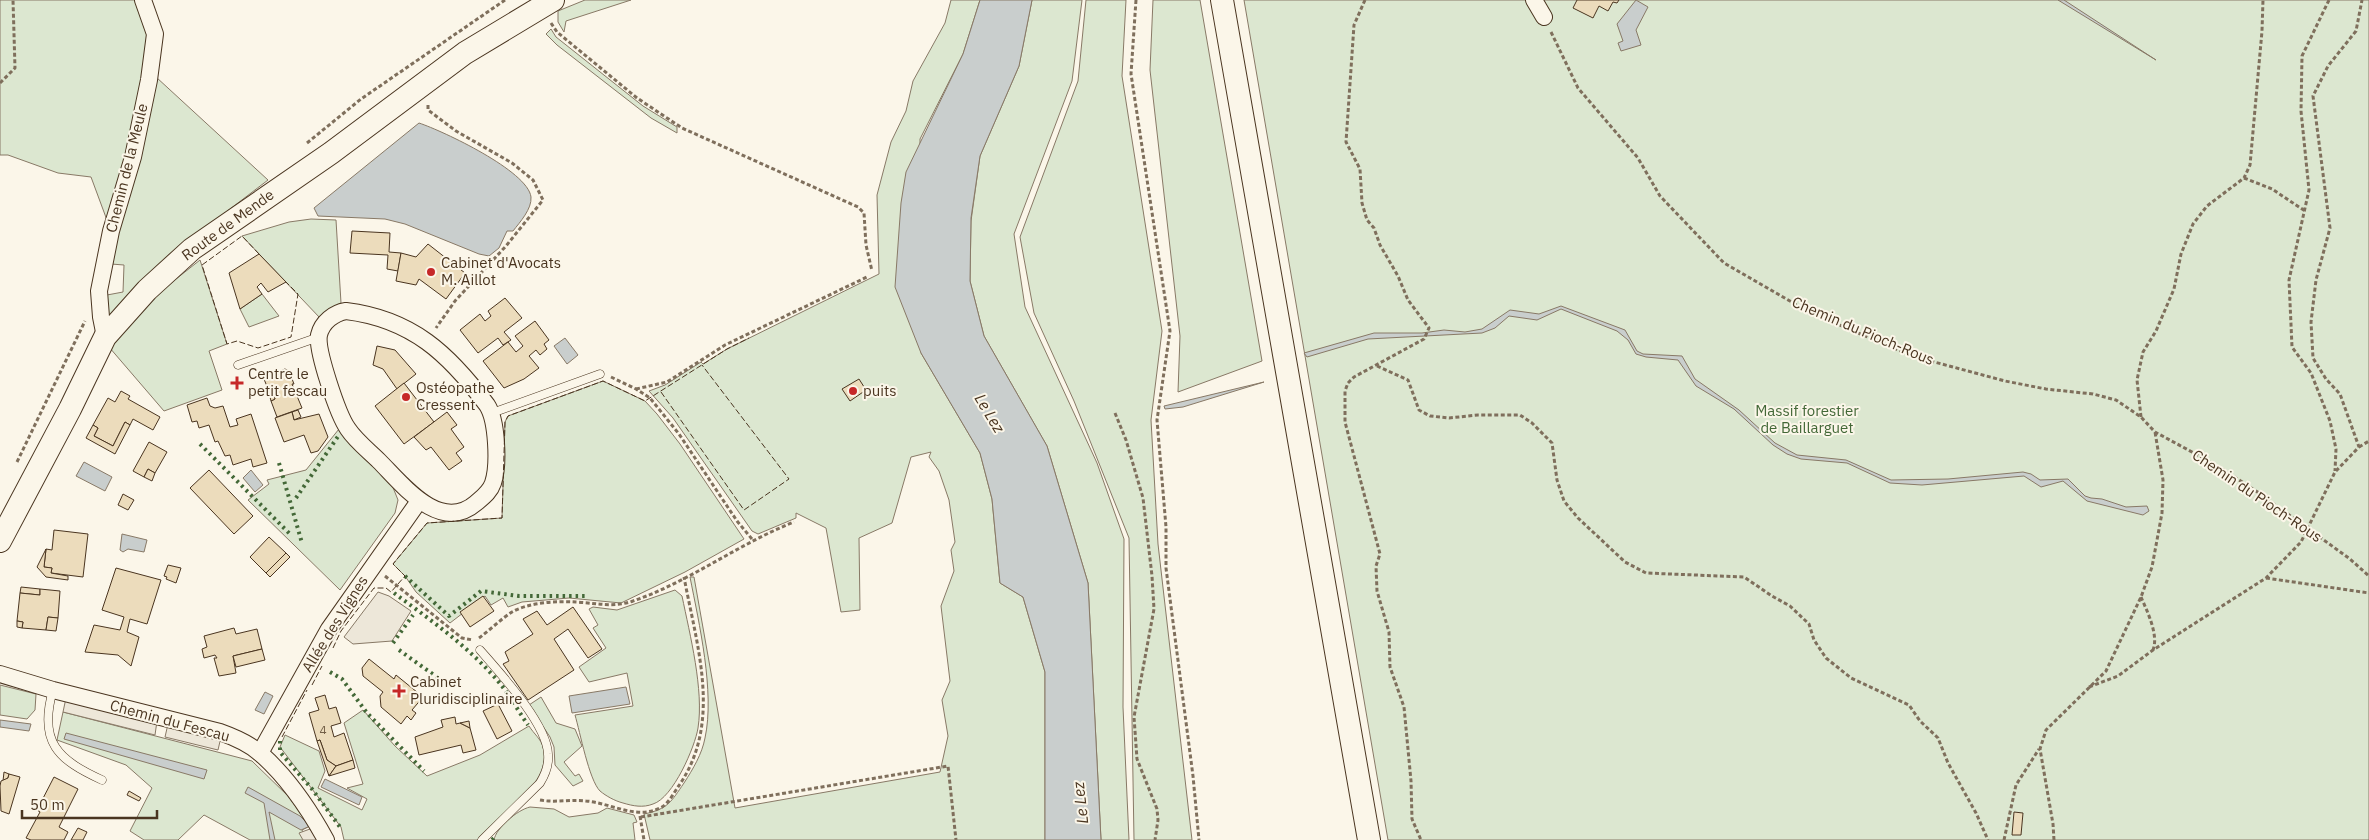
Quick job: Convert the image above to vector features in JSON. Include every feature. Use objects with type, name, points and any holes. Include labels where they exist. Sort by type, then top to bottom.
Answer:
[{"type":"main road","name":"Route de Mende","points":[[0,541],[70,409],[105,337],[147,290],[192,249],[331,153],[465,54],[551,1]]},
{"type":"main road","points":[[1223,4],[1369,840]]},
{"type":"street","name":"Chemin de la Meule","points":[[105,337],[100,317],[99,291],[110,230],[134,157],[149,80],[155,34],[143,0]]},
{"type":"street","points":[[1534,0],[1544,16]]},
{"type":"street","points":[[346,311],[370,316],[397,325],[427,340],[455,366],[492,413],[494,481],[487,494],[472,506],[454,511],[445,512],[431,508],[420,501],[348,430],[328,378],[319,337],[324,324],[330,318],[338,312],[346,311]]},
{"type":"street","name":"Allée des Vignes","points":[[260,753],[329,629],[420,501]]},
{"type":"street","name":"Chemin du Fescau","points":[[0,674],[53,690],[220,732],[240,740],[260,753],[305,805],[326,840]]},
{"type":"lane","points":[[238,365],[319,337]]},
{"type":"lane","points":[[492,413],[600,374]]},
{"type":"lane","points":[[480,650],[541,730],[548,754],[545,775],[528,797],[482,840]]},
{"type":"lane","points":[[53,690],[47,729],[57,751],[75,767],[102,780]]},
{"type":"path","points":[[0,83],[16,68],[13,0]]},
{"type":"path","points":[[1136,0],[1131,74],[1170,332],[1157,420],[1166,527],[1166,568],[1193,776],[1199,840]]},
{"type":"path","points":[[1364,0],[1354,25],[1346,142],[1360,169],[1362,202],[1367,220],[1374,228],[1380,245],[1398,276],[1408,300],[1430,328],[1424,339],[1354,377],[1345,391],[1346,422],[1380,554],[1376,566],[1377,590],[1389,632],[1390,667],[1404,706],[1411,781],[1412,819],[1421,840]]},
{"type":"path","points":[[2141,417],[2137,380],[2143,352],[2156,331],[2174,289],[2181,254],[2193,224],[2207,206],[2244,178],[2251,155],[2263,0]]},
{"type":"path","points":[[2329,0],[2302,56],[2301,111],[2310,190],[2289,280],[2292,347],[2310,373],[2328,414],[2336,449],[2335,472]]},
{"type":"path","points":[[2359,447],[2340,394],[2326,379],[2312,358],[2311,322],[2316,280],[2330,228],[2313,96],[2328,66],[2356,31],[2362,0]]},
{"type":"path","points":[[551,1],[550,22],[557,32],[637,98],[682,128],[858,207],[864,213],[866,245],[872,271]]},
{"type":"path","name":"Chemin du Pioch-Rous","points":[[1544,16],[1578,88],[1638,158],[1660,196],[1724,263],[1809,312],[1912,356],[2005,381],[2046,389],[2093,394],[2116,400],[2141,417],[2155,432],[2216,465],[2307,528],[2369,576]]},
{"type":"path","points":[[427,340],[455,301],[506,246],[543,200],[533,180],[519,169],[456,131],[428,110],[428,98]]},
{"type":"path","points":[[2244,178],[2272,189],[2305,211]]},
{"type":"path","points":[[636,389],[667,382],[725,345],[867,277]]},
{"type":"path","points":[[1376,366],[1408,380],[1418,410],[1430,416],[1449,418],[1478,415],[1520,415],[1532,422],[1552,443],[1557,480],[1564,501],[1578,518],[1625,562],[1646,573],[1744,577],[1790,606],[1809,624],[1814,640],[1826,658],[1851,678],[1909,705],[1920,721],[1938,738],[1948,763],[1976,813],[1988,840]]},
{"type":"path","points":[[600,374],[636,389],[650,398],[679,434],[752,540]]},
{"type":"path","points":[[1115,413],[1126,440],[1143,498],[1152,576],[1154,609],[1152,627],[1134,717],[1137,759],[1157,809],[1158,820],[1155,840]]},
{"type":"path","points":[[2004,840],[2016,785],[2040,749],[2046,730],[2106,671],[2141,598],[2152,567],[2162,513],[2162,460],[2155,432]]},
{"type":"path","points":[[2089,687],[2118,676],[2153,650],[2266,578],[2300,542],[2335,472],[2359,447],[2369,441]]},
{"type":"path","points":[[372,566],[462,638],[475,640],[513,612],[529,605],[575,602],[621,605],[684,577],[752,540],[794,522]]},
{"type":"path","points":[[528,797],[564,802],[585,800],[630,812],[640,812],[662,807],[670,799],[697,752],[702,731],[704,705],[702,675],[684,577]]},
{"type":"path","points":[[2266,578],[2369,593]]},
{"type":"path","points":[[2141,598],[2148,613],[2155,644],[2153,650]]},
{"type":"path","points":[[2040,749],[2054,840]]},
{"type":"path","points":[[641,818],[948,766],[956,840]]},
{"type":"path","points":[[640,812],[644,840]]},
{"type":"green space","points":[[0,0],[143,0],[155,34],[111,231],[91,177],[58,173],[8,155],[0,155]]},
{"type":"green space","points":[[585,0],[631,0],[566,21],[564,32],[558,22],[558,11]]},
{"type":"green space","points":[[951,0],[980,0],[963,54],[920,139],[921,353],[980,453],[992,499],[1000,583],[1023,597],[1045,672],[1045,840],[650,840],[644,814],[659,810],[668,804],[684,783],[702,750],[708,720],[705,658],[690,577],[694,577],[735,808],[940,772],[948,736],[942,700],[950,681],[941,606],[954,571],[951,550],[955,542],[949,500],[939,471],[929,457],[931,452],[911,457],[892,523],[859,538],[860,610],[841,612],[826,528],[796,513],[796,518],[758,534],[752,531],[673,418],[649,391],[665,385],[701,362],[703,364],[727,349],[879,274],[877,195],[891,142],[906,111],[913,81],[945,23]]},
{"type":"green space","points":[[1032,0],[1082,0],[1072,81],[1014,234],[1025,307],[1097,463],[1124,539],[1123,707],[1129,840],[1101,840],[1088,583],[1047,446],[984,336],[970,281],[971,221],[980,156],[1019,66]]},
{"type":"green space","points":[[1086,0],[1126,0],[1122,76],[1162,331],[1151,420],[1158,544],[1192,840],[1134,840],[1129,538],[1074,401],[1034,313],[1020,237],[1078,81]]},
{"type":"green space","points":[[1153,0],[1200,0],[1262,361],[1178,392],[1180,336],[1150,70]]},
{"type":"green space","name":"Massif forestier de Baillarguet","points":[[1244,0],[2369,0],[2369,840],[1388,840]]},
{"type":"green space","points":[[551,29],[556,37],[643,106],[677,127],[677,133],[651,118],[557,45],[546,34]]},
{"type":"green space","points":[[156,77],[268,180],[187,242],[105,322],[107,295],[123,292],[124,265],[111,264]]},
{"type":"green space","points":[[311,219],[336,220],[341,303],[320,318],[242,236],[289,222]]},
{"type":"green space","points":[[200,260],[227,344],[209,351],[222,390],[164,411],[109,347],[152,298]]},
{"type":"green space","points":[[262,294],[279,316],[249,327],[240,309]]},
{"type":"green space","points":[[603,381],[645,401],[657,414],[680,444],[744,539],[685,572],[621,603],[569,598],[522,602],[508,607],[503,598],[491,605],[485,596],[450,623],[416,592],[405,576],[393,564],[427,523],[502,518],[505,422],[508,416]]},
{"type":"green space","points":[[339,429],[352,446],[392,485],[398,500],[395,513],[340,590],[248,500],[269,484],[267,480],[306,470]]},
{"type":"green space","points":[[675,590],[682,596],[698,680],[698,728],[693,747],[682,771],[661,800],[649,805],[630,805],[608,796],[600,791],[596,785],[589,767],[575,715],[633,706],[627,673],[589,682],[579,667],[606,648],[593,628],[598,625],[589,609],[593,607],[617,610]]},
{"type":"green space","points":[[0,685],[36,694],[35,710],[27,719],[0,715]]},
{"type":"green space","points":[[541,697],[556,723],[575,729],[582,746],[564,762],[575,776],[579,774],[583,781],[573,786],[555,765],[554,747],[550,737],[529,705]]},
{"type":"green space","points":[[363,710],[395,746],[427,776],[480,755],[529,726],[543,747],[544,760],[540,773],[533,786],[522,798],[477,840],[344,840],[341,827],[280,747],[285,735],[319,751],[325,771],[318,788],[362,810],[367,799],[347,788],[363,784],[344,723]]},
{"type":"green space","points":[[63,712],[252,761],[288,796],[310,826],[302,830],[306,840],[250,840],[204,815],[178,840],[144,840],[130,831],[152,788],[126,765],[57,740]]},
{"type":"green space","points":[[530,807],[554,809],[569,817],[598,813],[607,808],[634,815],[637,822],[633,823],[635,840],[494,840],[499,830],[508,820]]},
{"type":"shaded area","points":[[378,592],[389,596],[411,611],[392,641],[353,644],[344,637]]},
{"type":"shaded area","points":[[66,698],[157,721],[155,735],[63,712]]},
{"type":"shaded area","points":[[168,724],[221,737],[218,750],[165,737]]},
{"type":"shaded area","points":[[310,829],[317,840],[303,840],[299,833]]},
{"type":"water","name":"Le Lez","points":[[980,0],[1032,0],[1019,66],[980,156],[971,218],[970,281],[984,336],[1047,446],[1088,583],[1101,840],[1045,840],[1045,672],[1023,597],[1000,583],[992,499],[980,453],[921,353],[895,287],[901,203],[906,172],[963,54]]},
{"type":"water","points":[[1636,0],[1648,7],[1636,30],[1641,45],[1621,51],[1618,43],[1623,41],[1617,24]]},
{"type":"water","points":[[2058,0],[2064,0],[2156,60]]},
{"type":"water","points":[[419,123],[483,153],[501,164],[526,187],[531,197],[528,211],[513,231],[507,231],[499,248],[489,256],[479,254],[405,224],[385,219],[318,216],[314,208]]},
{"type":"water","points":[[1561,306],[1625,330],[1637,351],[1643,354],[1682,356],[1695,379],[1739,410],[1775,443],[1797,455],[1846,460],[1891,480],[1948,479],[2023,472],[2031,474],[2040,480],[2068,479],[2085,496],[2102,499],[2126,507],[2147,506],[2149,511],[2143,515],[2087,501],[2063,481],[2041,487],[2024,476],[1922,485],[1890,483],[1847,463],[1801,459],[1787,454],[1773,445],[1734,409],[1696,386],[1678,360],[1646,357],[1636,354],[1628,340],[1617,331],[1561,309],[1537,320],[1509,316],[1495,328],[1482,333],[1368,339],[1307,357],[1304,353],[1374,333],[1422,333],[1444,330],[1465,332],[1482,329],[1510,310],[1539,314]]},
{"type":"water","points":[[565,338],[578,355],[567,364],[554,346]]},
{"type":"water","points":[[1264,382],[1183,407],[1165,409],[1164,406]]},
{"type":"water","points":[[84,462],[112,477],[105,491],[76,476]]},
{"type":"water","points":[[251,470],[263,485],[255,492],[243,478]]},
{"type":"water","points":[[122,534],[147,540],[144,552],[128,549],[123,552],[120,550]]},
{"type":"water","points":[[626,687],[630,704],[572,713],[569,696]]},
{"type":"water","points":[[265,692],[273,696],[264,714],[255,710]]},
{"type":"water","points":[[0,720],[31,724],[29,731],[0,727]]},
{"type":"water","points":[[66,733],[207,770],[204,779],[64,739]]},
{"type":"water","points":[[325,779],[362,797],[359,805],[321,787]]},
{"type":"water","points":[[248,787],[300,816],[310,826],[301,830],[269,812],[275,840],[270,840],[264,803],[245,793]]},
{"type":"building","points":[[1577,0],[1619,0],[1617,3],[1613,2],[1608,11],[1599,6],[1593,18],[1573,8]]},
{"type":"building","points":[[352,231],[390,233],[389,252],[401,253],[398,271],[387,269],[388,255],[350,253]]},
{"type":"building","name":"Cabinet d'Avocats M. Aillot","points":[[428,244],[465,273],[446,299],[419,279],[416,285],[396,281],[401,253],[416,257]]},
{"type":"building","points":[[259,254],[286,282],[268,292],[261,283],[257,287],[262,294],[240,309],[229,273]]},
{"type":"building","points":[[505,298],[522,318],[504,332],[511,340],[503,345],[498,338],[478,353],[460,330],[480,314],[485,321],[491,316],[488,311]]},
{"type":"building","points":[[535,321],[549,340],[544,344],[547,349],[540,355],[536,350],[529,356],[539,368],[524,379],[504,388],[483,361],[508,342],[516,352],[523,346],[515,336]]},
{"type":"building","points":[[377,346],[395,350],[416,374],[397,389],[383,369],[373,365]]},
{"type":"building","points":[[285,369],[289,371],[277,375],[276,372]]},
{"type":"building","points":[[289,371],[302,408],[277,417],[271,401],[275,399],[271,388],[268,389],[264,379],[266,375],[276,372],[277,375]]},
{"type":"building","name":"puits","points":[[859,379],[866,390],[850,401],[842,389]]},
{"type":"building","points":[[404,383],[434,422],[404,444],[375,406]]},
{"type":"building","points":[[271,388],[275,399],[271,401],[268,389]]},
{"type":"building","points":[[121,391],[130,396],[128,399],[160,417],[153,430],[133,419],[130,425],[125,422],[113,446],[94,436],[98,428],[93,425],[108,398],[115,402]]},
{"type":"building","points":[[207,398],[210,406],[215,408],[223,406],[230,427],[238,425],[236,419],[251,414],[267,463],[253,467],[251,459],[233,465],[230,455],[225,456],[218,441],[215,442],[209,425],[199,428],[197,421],[192,422],[187,405]]},
{"type":"building","points":[[298,410],[301,417],[294,420],[292,412]]},
{"type":"building","points":[[292,412],[294,420],[319,414],[328,437],[318,451],[311,453],[304,435],[284,442],[275,418]]},
{"type":"building","points":[[447,412],[457,425],[451,429],[464,447],[456,453],[462,461],[449,470],[431,447],[426,450],[414,437]]},
{"type":"building","points":[[125,422],[130,425],[115,454],[86,438],[93,425],[98,428],[94,436],[113,446]]},
{"type":"building","points":[[149,442],[167,452],[155,473],[148,469],[144,477],[133,471]]},
{"type":"building","points":[[148,469],[155,473],[152,481],[144,477]]},
{"type":"building","points":[[209,470],[253,516],[234,534],[190,488]]},
{"type":"building","points":[[123,494],[134,500],[128,510],[118,505]]},
{"type":"building","points":[[54,530],[88,534],[83,577],[51,573],[52,568],[44,567],[46,549],[52,550]]},
{"type":"building","points":[[269,537],[286,553],[266,573],[250,557]]},
{"type":"building","points":[[46,549],[44,567],[52,568],[51,573],[68,576],[68,580],[46,577],[37,567]]},
{"type":"building","points":[[286,553],[290,557],[270,577],[266,573]]},
{"type":"building","points":[[168,565],[181,568],[176,583],[166,579],[167,577],[164,576]]},
{"type":"building","points":[[116,568],[161,580],[147,624],[130,619],[127,632],[139,637],[131,666],[118,655],[85,652],[94,625],[120,630],[124,617],[102,610]]},
{"type":"building","points":[[21,587],[40,589],[40,595],[20,593]]},
{"type":"building","points":[[40,589],[60,591],[58,618],[48,617],[46,630],[22,628],[23,622],[17,621],[20,593],[40,595]]},
{"type":"building","points":[[483,596],[494,611],[470,627],[460,612]]},
{"type":"building","points":[[573,607],[602,649],[588,658],[568,629],[554,639],[574,670],[528,700],[503,664],[509,661],[505,652],[533,634],[523,619],[537,611],[547,625]]},
{"type":"building","points":[[48,617],[58,618],[56,631],[46,630]]},
{"type":"building","points":[[17,621],[23,622],[22,628],[17,627]]},
{"type":"building","points":[[234,628],[236,634],[257,629],[262,649],[233,656],[236,673],[219,676],[214,658],[217,658],[215,655],[204,658],[202,649],[207,647],[204,636]]},
{"type":"building","points":[[262,649],[265,660],[236,667],[233,656]]},
{"type":"building","name":"Cabinet Pluridisciplinaire","points":[[369,659],[394,679],[396,675],[423,697],[412,710],[416,713],[411,720],[407,716],[401,724],[381,707],[380,696],[383,692],[363,676],[362,668]]},
{"type":"building","points":[[325,695],[329,709],[336,707],[341,723],[331,726],[334,737],[344,733],[353,760],[336,766],[327,760],[320,740],[317,741],[309,713],[319,710],[315,698]]},
{"type":"building","points":[[498,704],[512,731],[497,739],[483,711]]},
{"type":"building","points":[[455,717],[456,724],[460,723],[470,728],[476,750],[463,753],[461,745],[419,755],[415,737],[443,727],[441,720]]},
{"type":"building","points":[[469,721],[470,728],[460,723]]},
{"type":"building","points":[[320,740],[327,760],[336,766],[329,776],[317,741]]},
{"type":"building","points":[[353,760],[355,768],[329,776],[336,766]]},
{"type":"building","points":[[4,772],[9,774],[8,778],[3,781]]},
{"type":"building","points":[[9,774],[20,777],[9,814],[1,811],[0,786],[1,781],[8,778]]},
{"type":"building","points":[[54,777],[78,789],[59,827],[68,832],[64,840],[31,840],[26,838],[40,812],[37,810]]},
{"type":"building","points":[[129,791],[141,798],[139,801],[127,795]]},
{"type":"building","points":[[2014,812],[2023,813],[2021,835],[2012,835]]},
{"type":"building","points":[[78,828],[87,832],[83,840],[71,840]]},
{"type":"hedge","points":[[296,498],[339,435]]},
{"type":"hedge","points":[[200,444],[291,535]]},
{"type":"hedge","points":[[279,463],[302,543]]},
{"type":"hedge","points":[[405,576],[449,616],[481,591],[519,596],[585,596]]},
{"type":"hedge","points":[[394,593],[451,636],[478,660],[502,686],[528,725]]},
{"type":"hedge","points":[[393,643],[413,615]]},
{"type":"hedge","points":[[399,650],[441,680]]},
{"type":"hedge","points":[[330,672],[342,679],[367,713],[424,771]]},
{"type":"hedge","points":[[280,741],[280,752],[312,789],[340,827]]},
{"type":"fence","points":[[259,254],[242,236],[202,265],[227,344],[237,341],[258,348],[291,337],[298,294],[286,282]]},
{"type":"fence","points":[[333,648],[341,631],[374,588],[386,588],[391,592],[405,576],[393,564],[427,523],[502,518],[505,422],[508,416],[603,381],[645,401],[727,349],[749,338]]},
{"type":"fence","points":[[661,392],[744,510],[789,479],[702,365]]},
{"type":"fence","points":[[312,685],[322,666]]},
{"type":"fence","points":[[282,737],[307,690]]},
{"type":"place","name":"Cabinet d'Avocats M. Aillot","points":[[431,272]]},
{"type":"place","name":"Centre le petit fescau","points":[[237,383]]},
{"type":"place","name":"puits","points":[[853,391]]},
{"type":"place","name":"Ostéopathe Cressent","points":[[406,397]]},
{"type":"place","name":"Cabinet Pluridisciplinaire","points":[[399,691]]}]
